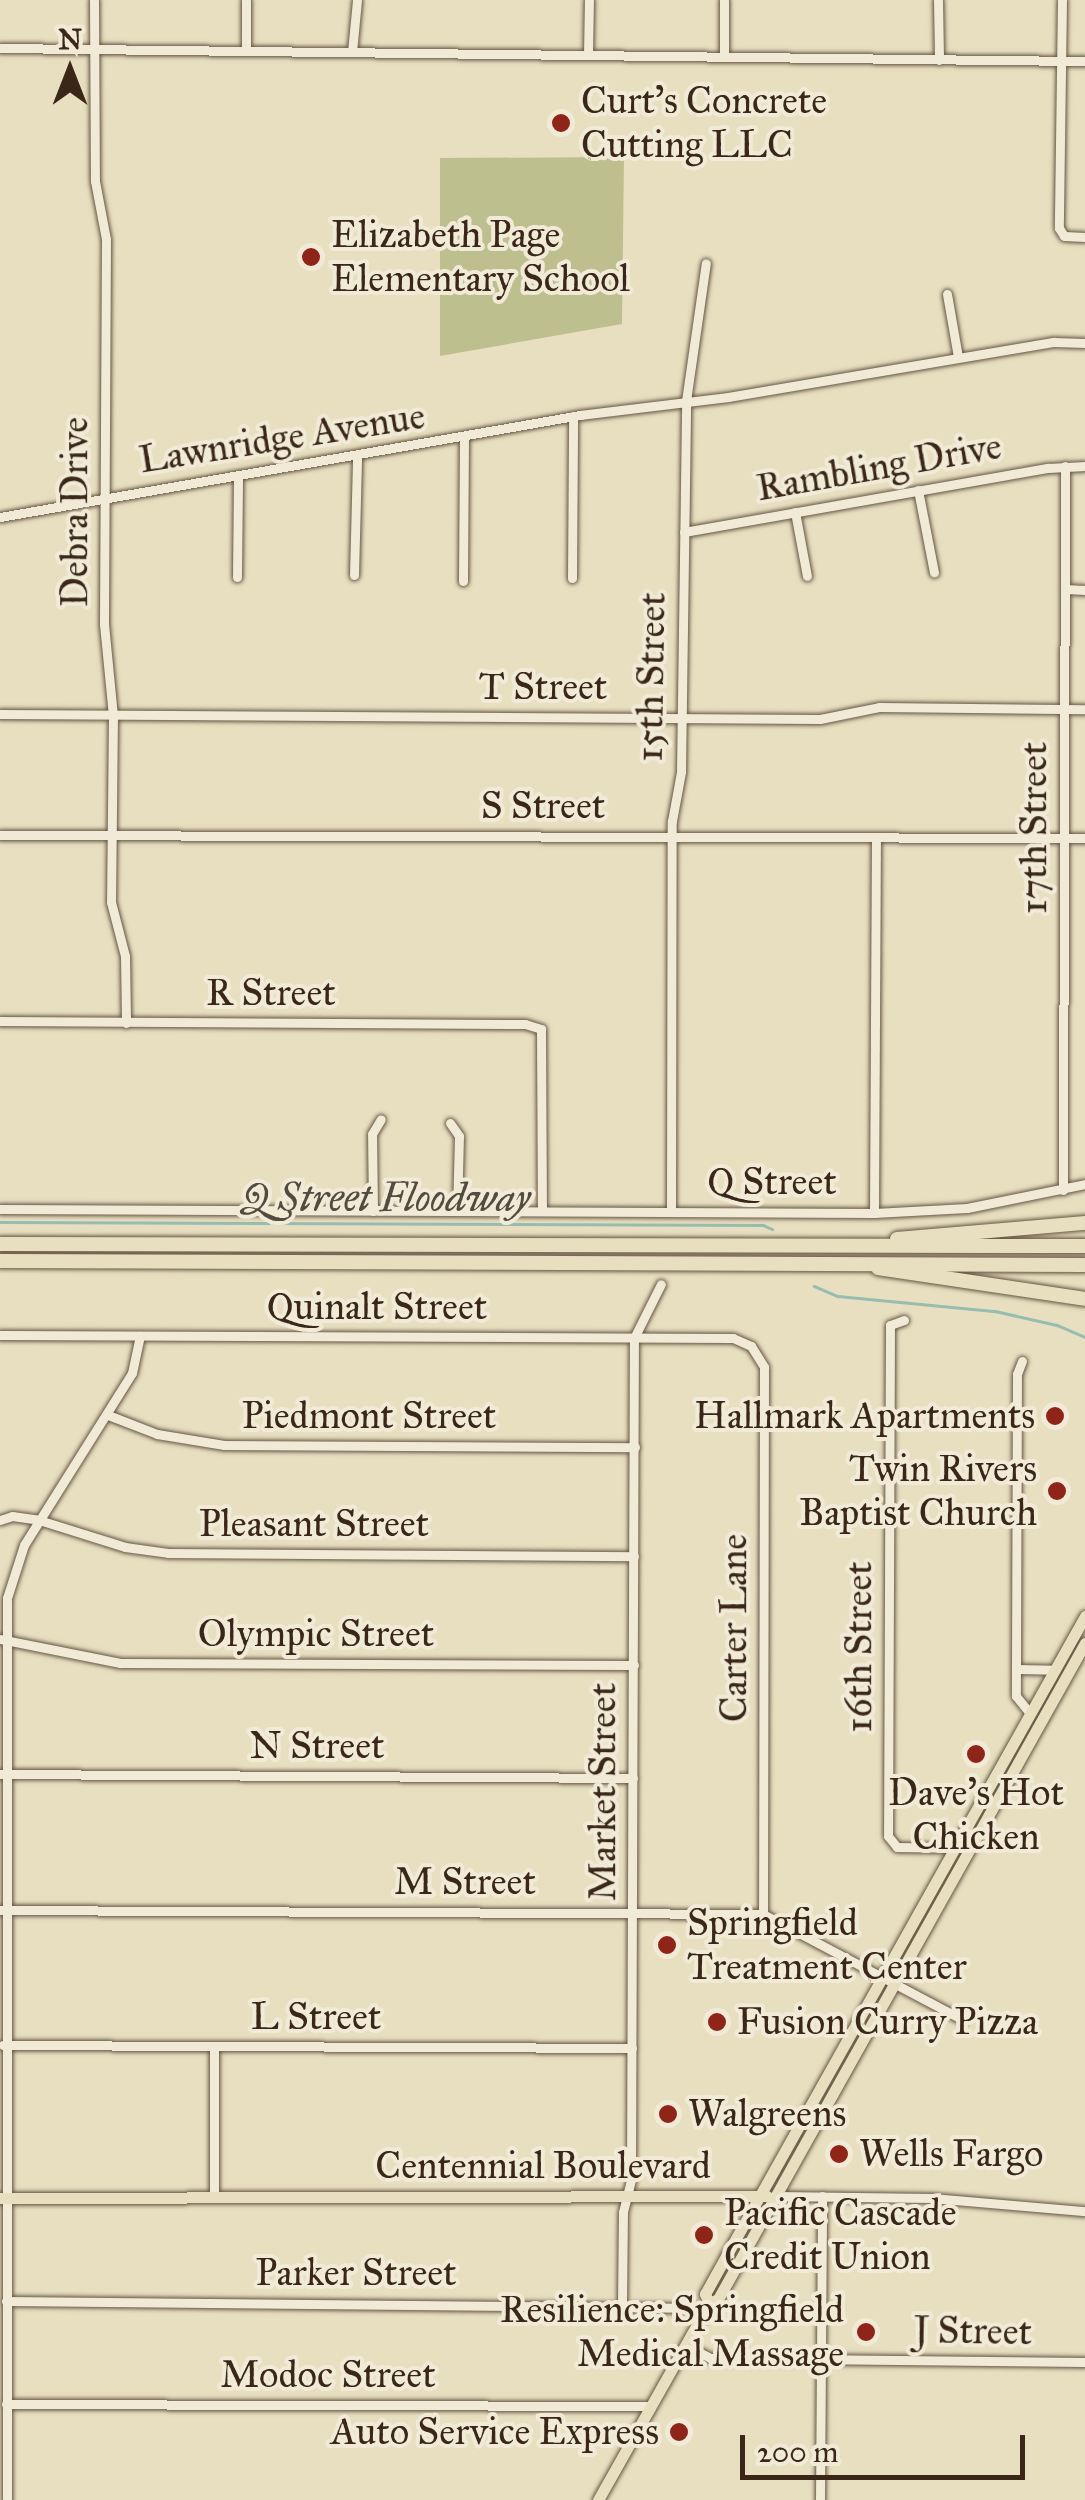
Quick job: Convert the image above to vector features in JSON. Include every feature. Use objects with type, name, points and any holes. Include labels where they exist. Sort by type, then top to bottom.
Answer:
[{"type":"highway","points":[[878,1246],[904,1236],[1085,1223]]},
{"type":"highway","points":[[0,1244],[1085,1246]]},
{"type":"highway","points":[[0,1261],[1085,1266]]},
{"type":"highway","points":[[863,1263],[897,1274],[989,1282],[1085,1299]]},
{"type":"main road","points":[[707,2305],[705,2294],[1085,1616]]},
{"type":"main road","points":[[598,2500],[707,2305],[718,2299],[1085,1643]]},
{"type":"main road","points":[[1056,1670],[1085,1670]]},
{"type":"main road","name":"Centennial Boulevard","points":[[3,2198],[776,2196]]},
{"type":"street","name":"Debra Drive","points":[[94,0],[94,181],[106,239],[104,624],[113,716],[111,902],[125,956],[126,1022]]},
{"type":"street","points":[[246,0],[246,51]]},
{"type":"street","points":[[352,52],[356,0]]},
{"type":"street","points":[[588,55],[589,0]]},
{"type":"street","points":[[724,0],[724,57]]},
{"type":"street","points":[[938,0],[939,60]]},
{"type":"street","points":[[1062,0],[1058,212],[1064,236],[1085,237]]},
{"type":"street","points":[[0,48],[1085,61]]},
{"type":"street","name":"15th Street","points":[[671,1212],[672,836],[681,772],[686,402],[706,264]]},
{"type":"street","points":[[947,294],[958,357]]},
{"type":"street","name":"Lawnridge Avenue","points":[[0,517],[573,416],[686,402],[1054,342],[1085,342]]},
{"type":"street","points":[[572,578],[573,416]]},
{"type":"street","points":[[463,581],[464,438]]},
{"type":"street","points":[[354,576],[356,457]]},
{"type":"street","name":"17th Street","points":[[1063,1190],[1065,466]]},
{"type":"street","name":"Rambling Drive","points":[[684,532],[918,490],[1085,466]]},
{"type":"street","points":[[237,576],[238,476]]},
{"type":"street","points":[[918,490],[934,572]]},
{"type":"street","points":[[795,512],[806,576]]},
{"type":"street","points":[[1065,589],[1085,590]]},
{"type":"street","name":"T Street","points":[[0,714],[820,719],[879,707],[1085,709]]},
{"type":"street","name":"S Street","points":[[0,835],[1085,838]]},
{"type":"street","points":[[874,1213],[876,837]]},
{"type":"street","name":"R Street","points":[[0,1021],[525,1024],[540,1029],[542,1211]]},
{"type":"street","points":[[373,1211],[372,1134],[381,1119]]},
{"type":"street","points":[[450,1123],[459,1136],[457,1210]]},
{"type":"street","name":"Q Street","points":[[0,1209],[874,1213],[966,1208],[1085,1184]]},
{"type":"street","name":"Market Street","points":[[622,2305],[632,2048],[634,1338],[661,1284]]},
{"type":"street","name":"16th Street","points":[[904,1320],[890,1324],[888,1836],[897,1848],[970,1848]]},
{"type":"street","name":"Quinalt Street","points":[[0,1335],[733,1338],[751,1346]]},
{"type":"street","points":[[6,2500],[3,2046],[4,1639],[8,1598],[24,1544],[132,1373],[140,1336]]},
{"type":"street","name":"Carter Lane","points":[[751,1346],[764,1368],[762,1914]]},
{"type":"street","points":[[1022,1361],[1017,1374],[1016,1669],[1018,1701],[1030,1714]]},
{"type":"street","name":"Piedmont Street","points":[[108,1415],[157,1434],[224,1445],[634,1446]]},
{"type":"street","name":"Pleasant Street","points":[[0,1520],[12,1516],[38,1520],[125,1547],[168,1553],[634,1556]]},
{"type":"street","name":"Olympic Street","points":[[4,1639],[120,1663],[634,1665]]},
{"type":"street","points":[[1016,1669],[1056,1670]]},
{"type":"street","name":"N Street","points":[[4,1774],[633,1778]]},
{"type":"street","name":"M Street","points":[[4,1910],[762,1914],[963,2020]]},
{"type":"street","name":"L Street","points":[[3,2046],[632,2048]]},
{"type":"street","points":[[214,2046],[214,2197]]},
{"type":"street","name":"Centennial Boulevard","points":[[776,2196],[932,2198],[1085,2210]]},
{"type":"street","points":[[820,2500],[822,2196]]},
{"type":"street","name":"Parker Street","points":[[6,2301],[707,2305]]},
{"type":"street","name":"J Street","points":[[684,2344],[710,2358],[1085,2362]]},
{"type":"street","name":"Modoc Street","points":[[6,2404],[650,2406]]},
{"type":"green space","points":[[624,157],[622,324],[440,356],[440,158]]},
{"type":"waterway","name":"Q Street Floodway","points":[[0,1222],[763,1225],[772,1229]]},
{"type":"waterway","name":"Q Street Floodway","points":[[814,1286],[838,1296],[995,1311],[1057,1325],[1085,1337]]},
{"type":"place","name":"Curt's Concrete Cutting LLC","points":[[561,123]]},
{"type":"place","name":"Elizabeth Page Elementary School","points":[[311,257]]},
{"type":"place","name":"Hallmark Apartments","points":[[1055,1416]]},
{"type":"place","name":"Twin Rivers Baptist Church","points":[[1057,1491]]},
{"type":"place","name":"Dave's Hot Chicken","points":[[976,1754]]},
{"type":"place","name":"Springfield Treatment Center","points":[[667,1945]]},
{"type":"place","name":"Fusion Curry Pizza","points":[[717,2022]]},
{"type":"place","name":"Walgreens","points":[[668,2114]]},
{"type":"place","name":"Wells Fargo","points":[[839,2154]]},
{"type":"place","name":"Pacific Cascade Credit Union","points":[[704,2235]]},
{"type":"place","name":"Resilience: Springfield Medical Massage","points":[[866,2332]]},
{"type":"place","name":"Auto Service Express","points":[[679,2432]]}]
